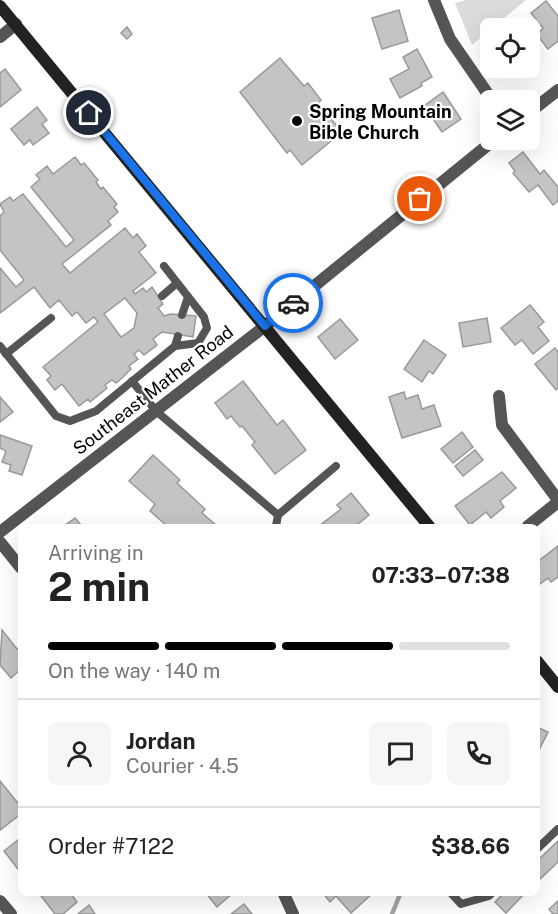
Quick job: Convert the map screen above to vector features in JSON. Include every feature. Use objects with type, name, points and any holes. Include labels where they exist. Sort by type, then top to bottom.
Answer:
[{"type":"main road","points":[[0,6],[427,524]]},
{"type":"main road","points":[[540,665],[558,687]]},
{"type":"street","points":[[435,0],[450,39],[485,90]]},
{"type":"street","points":[[0,37],[16,24]]},
{"type":"street","points":[[540,104],[558,90]]},
{"type":"street","name":"Southeast Mather Road","points":[[0,532],[265,326],[482,150]]},
{"type":"street","points":[[499,396],[502,425],[558,501],[530,524]]},
{"type":"street","points":[[0,542],[18,564]]},
{"type":"street","points":[[285,896],[293,914]]},
{"type":"street","points":[[1,903],[11,914]]},
{"type":"lane","points":[[0,346],[56,416],[70,421],[96,411],[175,346],[198,343],[207,328],[204,317],[164,266]]},
{"type":"lane","points":[[162,296],[177,283]]},
{"type":"lane","points":[[182,315],[188,297]]},
{"type":"lane","points":[[6,354],[51,318]]},
{"type":"lane","points":[[175,346],[178,336]]},
{"type":"lane","points":[[132,381],[156,411],[278,515]]},
{"type":"lane","points":[[276,524],[278,515],[336,466]]},
{"type":"lane","points":[[540,846],[558,829]]},
{"type":"lane","points":[[454,896],[461,904],[489,896]]},
{"type":"shaded area","points":[[466,0],[526,0],[504,18],[480,18],[480,38],[472,45],[455,3]]},
{"type":"building","points":[[546,1],[558,16],[558,41],[548,49],[540,39],[540,32],[543,28],[540,18],[535,18],[531,13]]},
{"type":"building","points":[[399,10],[408,41],[382,49],[372,18]]},
{"type":"building","points":[[127,27],[132,34],[127,39],[121,33]]},
{"type":"building","points":[[417,49],[432,77],[421,83],[422,86],[400,98],[390,79],[409,69],[403,57]]},
{"type":"building","name":"Spring Mountain Bible Church","points":[[280,58],[304,86],[308,83],[321,100],[318,103],[342,132],[302,165],[290,150],[287,153],[240,92]]},
{"type":"building","points":[[5,69],[21,90],[0,107],[0,73]]},
{"type":"building","points":[[443,92],[461,119],[442,132],[424,106]]},
{"type":"building","points":[[37,107],[47,120],[42,124],[49,133],[33,145],[30,140],[24,145],[11,129]]},
{"type":"building","points":[[523,152],[540,174],[544,170],[558,187],[558,201],[553,205],[538,185],[529,192],[513,173],[515,171],[509,163]]},
{"type":"building","points":[[75,157],[81,165],[84,163],[98,180],[96,182],[101,189],[103,187],[117,204],[114,207],[118,212],[108,221],[111,225],[62,264],[70,273],[125,228],[133,238],[137,234],[146,246],[139,252],[156,273],[133,291],[135,294],[143,288],[146,292],[152,287],[163,304],[158,308],[164,316],[171,314],[196,316],[193,337],[162,332],[153,339],[157,345],[144,355],[139,350],[134,354],[138,359],[129,366],[131,369],[122,378],[116,383],[112,380],[105,385],[107,388],[90,402],[88,399],[79,406],[62,384],[55,390],[47,380],[51,376],[43,367],[98,322],[94,317],[86,323],[77,312],[72,316],[59,300],[50,308],[34,287],[0,313],[0,268],[16,287],[24,280],[0,250],[0,216],[4,212],[0,204],[10,197],[13,201],[23,194],[66,247],[74,240],[31,187],[40,179],[36,175],[47,166],[53,174]],"holes":[[[125,298],[137,313],[134,328],[121,337],[104,314]]]},
{"type":"building","points":[[530,305],[544,322],[538,327],[549,341],[533,354],[522,340],[515,345],[501,328]]},
{"type":"building","points":[[487,318],[491,342],[463,347],[459,323]]},
{"type":"building","points":[[340,319],[358,340],[335,359],[318,337]]},
{"type":"building","points":[[424,340],[446,355],[433,374],[429,371],[422,382],[404,369]]},
{"type":"building","points":[[555,348],[558,352],[558,388],[556,390],[535,364]]},
{"type":"building","points":[[243,381],[277,425],[283,420],[306,450],[275,474],[252,445],[255,442],[242,426],[240,427],[231,416],[227,419],[215,403]]},
{"type":"building","points":[[404,392],[406,399],[418,395],[422,409],[434,405],[441,426],[402,438],[389,397]]},
{"type":"building","points":[[0,397],[13,412],[0,422]]},
{"type":"building","points":[[462,432],[473,447],[453,463],[441,449]]},
{"type":"building","points":[[0,435],[32,446],[22,475],[9,471],[11,465],[2,462],[6,451],[0,448]]},
{"type":"building","points":[[475,450],[483,460],[463,476],[455,466]]},
{"type":"building","points":[[153,455],[180,480],[177,483],[205,509],[202,513],[215,524],[165,524],[150,511],[155,504],[129,481]]},
{"type":"building","points":[[502,472],[516,488],[500,501],[504,507],[491,518],[486,512],[471,524],[455,506]]},
{"type":"building","points":[[351,493],[369,515],[358,524],[322,524],[341,509],[337,505]]},
{"type":"building","points":[[75,518],[80,524],[67,524]]},
{"type":"building","points":[[558,546],[558,577],[551,582],[548,578],[540,584],[540,560]]},
{"type":"building","points":[[2,630],[18,648],[18,672],[11,678],[0,665]]},
{"type":"building","points":[[540,728],[548,732],[540,748]]},
{"type":"building","points":[[0,781],[18,803],[18,816],[0,830]]},
{"type":"building","points":[[18,840],[18,869],[4,851]]},
{"type":"building","points":[[558,841],[558,862],[540,879],[540,858]]},
{"type":"building","points":[[41,896],[73,896],[77,902],[63,914],[55,914]]},
{"type":"building","points":[[208,896],[229,896],[217,907]]},
{"type":"building","points":[[325,896],[336,896],[330,902]]},
{"type":"building","points":[[336,896],[370,896],[351,913]]},
{"type":"building","points":[[501,896],[522,896],[506,913],[495,902]]},
{"type":"building","points":[[558,901],[558,914],[553,914],[549,909]]},
{"type":"building","points":[[244,904],[252,914],[231,914]]},
{"type":"building","points":[[89,905],[95,914],[78,914]]},
{"type":"waterway","points":[[392,914],[399,896]]},
{"type":"way so far","points":[[293,303],[420,199]]},
{"type":"place","name":"Spring Mountain Bible Church","points":[[297,121]]},
{"type":"route","points":[[89,113],[265,326],[293,303]]}]
